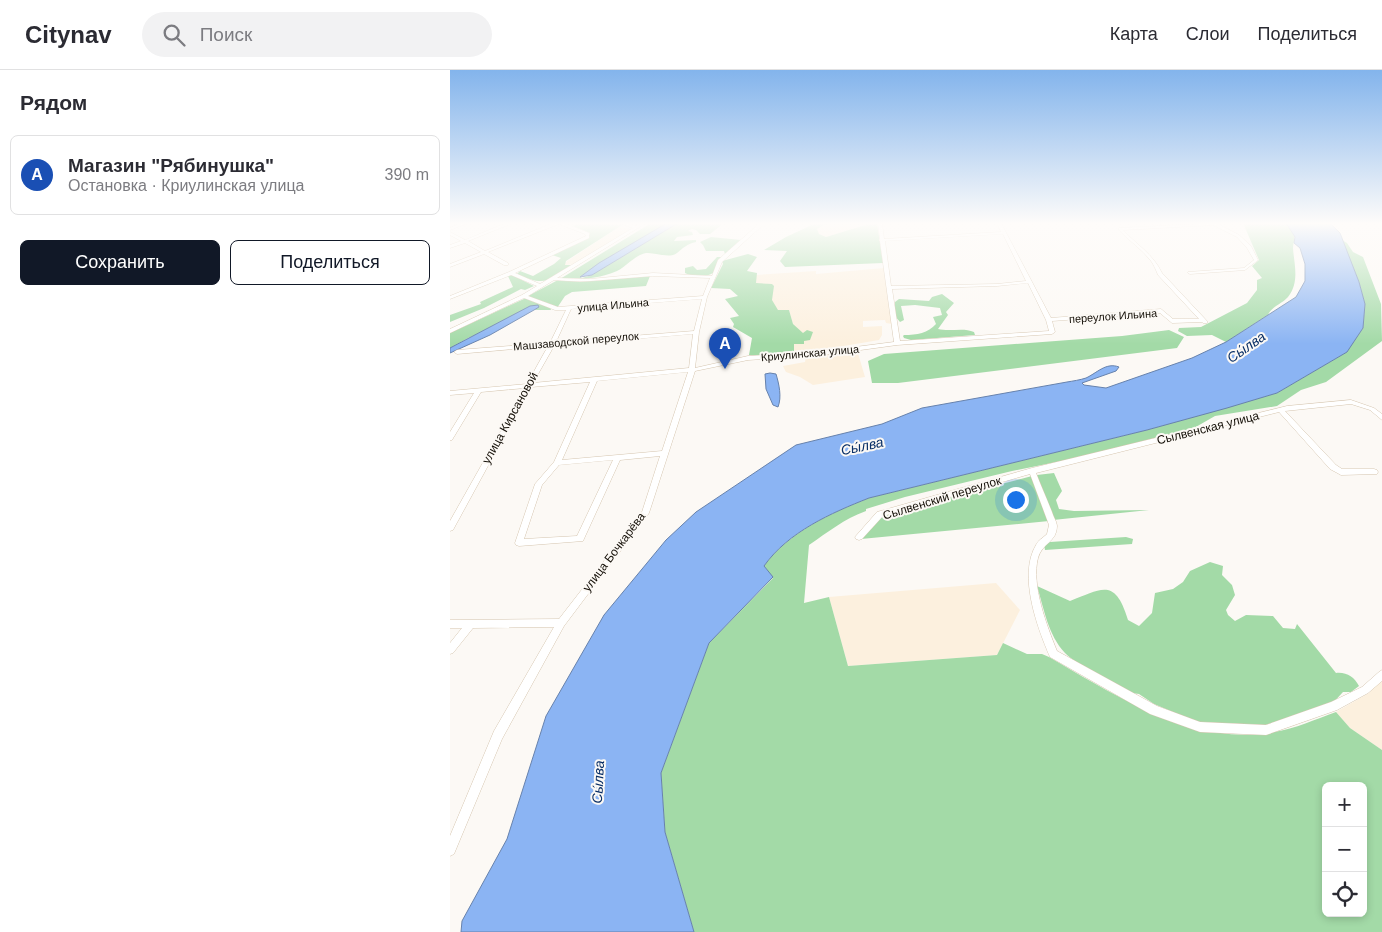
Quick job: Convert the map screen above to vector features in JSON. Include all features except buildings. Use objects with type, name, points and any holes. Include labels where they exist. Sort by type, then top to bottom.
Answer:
[{"type":"street","points":[[450,298],[533,263]]},
{"type":"street","points":[[450,331],[524,296],[581,263]]},
{"type":"street","name":"улица Бочкарёва","points":[[450,850],[498,735],[561,623],[645,513],[692,370],[696,332],[705,297],[719,263]]},
{"type":"street","points":[[885,263],[897,343]]},
{"type":"street","points":[[1019,263],[1048,320]]},
{"type":"street","name":"переулок Ильина","points":[[1048,320],[1161,311],[1172,322],[1204,321],[1160,274],[1155,263]]},
{"type":"street","points":[[1190,273],[1245,269],[1252,263]]},
{"type":"street","points":[[511,274],[541,286]]},
{"type":"street","points":[[556,279],[580,282],[642,275],[680,274],[713,278]]},
{"type":"street","points":[[889,288],[997,285],[1028,282]]},
{"type":"street","name":"улица Ильина","points":[[524,296],[557,309],[705,297]]},
{"type":"street","name":"улица Кирсановой","points":[[450,528],[553,342],[569,308]]},
{"type":"street","name":"Криулинская улица","points":[[450,393],[692,370],[748,358],[824,353],[897,343],[1052,332],[1048,320]]},
{"type":"street","name":"Машзаводской переулок","points":[[457,352],[553,342],[696,332]]},
{"type":"street","points":[[594,380],[557,463],[539,484],[519,544],[580,538],[617,459]]},
{"type":"street","points":[[450,438],[479,390]]},
{"type":"street","name":"Сылвенская улица","points":[[1032,471],[1303,405],[1346,402],[1372,409],[1382,418]]},
{"type":"street","points":[[1281,410],[1333,467],[1341,472],[1374,472]]},
{"type":"street","points":[[557,463],[617,459],[664,453]]},
{"type":"street","points":[[1032,471],[1053,526],[1051,536],[1043,541],[1035,554],[1033,578],[1036,604],[1053,654],[1154,710],[1200,727],[1266,730],[1333,706],[1365,690],[1382,675]]},
{"type":"street","name":"Сылвенский переулок","points":[[859,537],[880,514],[1032,471]]},
{"type":"street","points":[[450,624],[561,623]]},
{"type":"street","points":[[450,650],[470,625]]},
{"type":"shaded area","points":[[565,263],[578,263],[577,264],[564,265]]},
{"type":"shaded area","points":[[884,268],[892,324],[886,323],[885,320],[863,321],[863,327],[882,326],[882,335],[879,340],[838,347],[794,351],[794,344],[804,344],[803,334],[793,324],[789,310],[778,310],[756,283],[756,275],[816,271],[816,274]]},
{"type":"shaded area","points":[[857,350],[865,377],[813,385],[800,377],[786,372],[783,366],[805,362],[806,356]]},
{"type":"shaded area","points":[[996,583],[1020,610],[997,655],[848,666],[829,597]]},
{"type":"shaded area","points":[[1382,678],[1382,750],[1350,728],[1336,712],[1369,693]]},
{"type":"green space","points":[[586,263],[602,263],[580,277],[582,278],[592,275],[611,263],[629,263],[617,271],[603,276],[575,279],[560,279]]},
{"type":"green space","points":[[711,263],[718,263],[710,275],[699,276],[685,273],[685,268],[693,266],[697,270],[706,269]]},
{"type":"green space","points":[[753,263],[747,271],[757,273],[756,283],[772,284],[774,286],[772,300],[778,310],[789,310],[793,324],[803,333],[807,330],[813,332],[810,340],[804,341],[804,344],[794,344],[794,351],[783,354],[772,356],[749,355],[752,338],[733,327],[734,324],[730,318],[739,316],[725,299],[738,296],[730,289],[711,288],[723,264]]},
{"type":"green space","points":[[782,263],[877,263],[785,267]]},
{"type":"green space","points":[[1255,263],[1295,263],[1294,285],[1288,297],[1272,309],[1268,315],[1226,342],[1212,335],[1187,336],[1178,331],[1179,328],[1201,327],[1247,303],[1257,290],[1257,280],[1262,278],[1252,266]]},
{"type":"green space","points":[[1351,263],[1365,263],[1381,304],[1382,341],[1326,382],[1301,390],[1277,406],[1215,416],[1194,428],[1076,458],[1012,471],[905,497],[866,509],[866,511],[843,522],[809,545],[804,603],[829,597],[848,666],[997,655],[1003,643],[1027,654],[1042,654],[1049,657],[1101,687],[1157,715],[1185,725],[1214,732],[1244,735],[1282,731],[1336,712],[1350,728],[1382,750],[1382,932],[694,932],[665,832],[661,773],[709,643],[773,578],[764,566],[786,543],[798,533],[826,517],[869,498],[1147,430],[1277,393],[1347,352],[1363,328],[1365,304]]},
{"type":"green space","points":[[554,264],[572,265],[551,278],[541,281],[517,274],[520,271],[533,276]]},
{"type":"green space","points":[[512,275],[534,286],[525,290],[521,289],[484,308],[450,322],[450,315],[481,304],[480,302],[513,287],[508,276]]},
{"type":"green space","points":[[650,276],[646,286],[572,292],[565,296],[557,308],[528,296],[558,280],[580,282]]},
{"type":"green space","points":[[942,294],[954,303],[946,312],[948,315],[938,329],[966,330],[974,332],[975,335],[911,340],[904,338],[904,335],[918,334],[929,330],[936,324],[933,317],[942,315],[940,308],[915,305],[901,306],[904,320],[900,322],[895,316],[895,302],[899,299],[929,301],[932,297]]},
{"type":"green space","points":[[526,298],[550,307],[551,310],[534,310],[539,307],[468,338],[450,348],[450,333]]},
{"type":"green space","points":[[1169,330],[1184,337],[1177,348],[898,383],[872,383],[868,361],[884,354],[1122,336]]},
{"type":"green space","points":[[1054,473],[1062,491],[1056,500],[1059,509],[1074,511],[1149,510],[1053,520],[1037,475]]},
{"type":"green space","points":[[1032,476],[1049,521],[861,539],[882,515]]},
{"type":"green space","points":[[1126,537],[1133,539],[1132,544],[1045,550],[1044,545],[1050,542]]},
{"type":"green space","points":[[1210,562],[1223,566],[1222,575],[1232,585],[1235,595],[1226,610],[1228,615],[1235,621],[1246,615],[1273,616],[1283,628],[1295,629],[1297,624],[1336,673],[1344,673],[1350,676],[1359,686],[1351,692],[1343,692],[1331,705],[1265,725],[1217,726],[1192,720],[1154,704],[1139,694],[1132,693],[1070,658],[1054,638],[1044,613],[1037,586],[1070,601],[1099,590],[1112,592],[1118,597],[1128,620],[1139,626],[1152,613],[1155,593],[1173,589],[1183,582],[1190,571]]},
{"type":"water","points":[[599,263],[611,263],[592,275],[580,277]]},
{"type":"water","name":"Сы́лва","points":[[1352,263],[1365,304],[1363,328],[1347,352],[1277,393],[1147,430],[869,498],[811,525],[785,543],[774,554],[764,566],[773,577],[709,643],[661,773],[665,832],[694,932],[461,932],[462,921],[507,839],[546,716],[604,615],[666,540],[696,512],[796,445],[882,424],[922,408],[1079,380],[1106,367],[1119,367],[1116,371],[1082,383],[1084,385],[1106,388],[1192,358],[1226,342],[1296,297],[1305,281],[1305,264]]},
{"type":"water","points":[[538,305],[539,307],[490,335],[450,353],[450,348],[530,306]]},
{"type":"water","points":[[765,374],[776,374],[778,382],[780,395],[778,407],[773,405],[766,389]]},
{"type":"place","name":"Магазин \"Рябинушка\"","points":[[725,369]]}]
